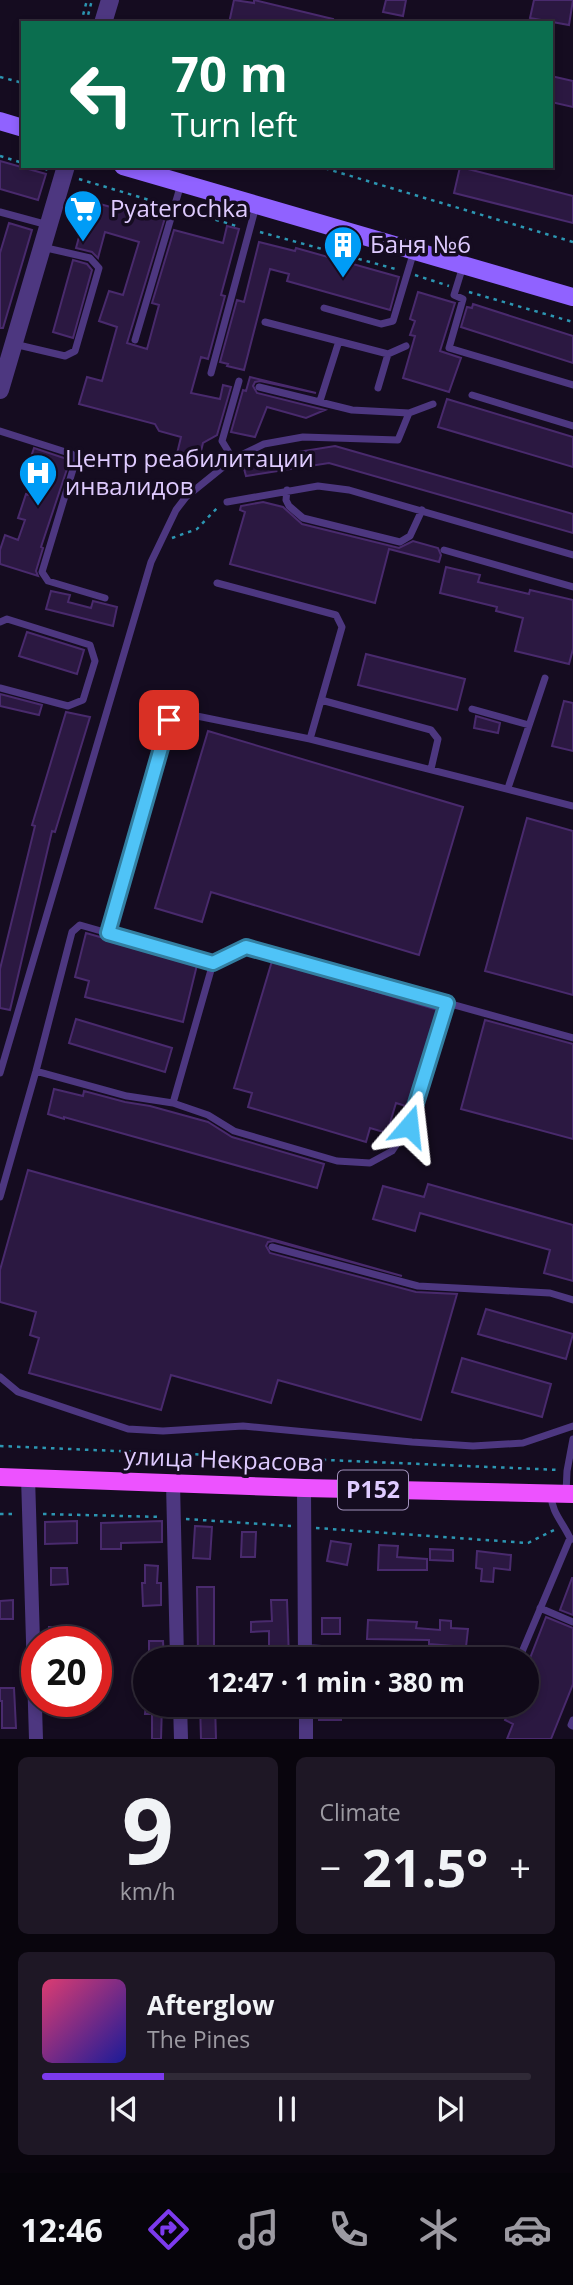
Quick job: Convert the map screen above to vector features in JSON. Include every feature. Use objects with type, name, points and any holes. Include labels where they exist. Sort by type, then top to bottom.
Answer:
[{"type":"main road","points":[[0,121],[21,127]]},
{"type":"main road","points":[[0,131],[21,137]]},
{"type":"main road","points":[[130,168],[573,297]]},
{"type":"main road","points":[[166,168],[573,285]]},
{"type":"main road","name":"улица Некрасова","points":[[0,1477],[563,1494]]},
{"type":"street","points":[[104,21],[110,0]]},
{"type":"street","points":[[0,390],[8,352],[64,170]]},
{"type":"street","points":[[28,1477],[36,1739]]},
{"type":"street","points":[[173,1483],[177,1647]]},
{"type":"street","points":[[304,1488],[305,1647]]},
{"type":"street","points":[[180,1717],[181,1739]]},
{"type":"street","points":[[306,1717],[306,1739]]},
{"type":"lane","points":[[135,340],[181,183]]},
{"type":"lane","points":[[211,373],[256,205]]},
{"type":"lane","points":[[0,212],[49,225]]},
{"type":"lane","points":[[8,352],[65,356],[75,351],[99,268],[90,258],[42,247]]},
{"type":"lane","points":[[324,308],[381,324],[393,321],[414,251]]},
{"type":"lane","points":[[463,265],[454,295],[464,299],[449,348],[573,385]]},
{"type":"lane","points":[[265,322],[388,354],[406,346]]},
{"type":"lane","points":[[320,401],[339,341]]},
{"type":"lane","points":[[378,388],[388,354]]},
{"type":"lane","points":[[233,459],[222,441],[239,381]]},
{"type":"lane","points":[[259,387],[352,410],[409,413],[433,404]]},
{"type":"lane","points":[[472,395],[573,426]]},
{"type":"lane","points":[[0,1073],[151,562],[167,526],[186,497],[233,459],[264,444],[303,437],[398,440],[409,413]]},
{"type":"lane","points":[[0,431],[72,454],[74,467],[41,572],[48,581],[105,598]]},
{"type":"lane","points":[[227,502],[318,486],[349,490],[573,555]]},
{"type":"lane","points":[[287,491],[286,500],[289,506],[303,518],[400,542],[410,536],[422,510]]},
{"type":"lane","points":[[444,550],[573,587]]},
{"type":"lane","points":[[217,583],[336,615],[342,627],[310,739]]},
{"type":"lane","points":[[0,622],[7,619],[90,645],[95,661],[83,699],[68,706],[0,688]]},
{"type":"lane","points":[[508,788],[545,678]]},
{"type":"lane","points":[[321,700],[431,730],[438,738],[431,769]]},
{"type":"lane","points":[[472,709],[529,725]]},
{"type":"lane","points":[[108,933],[169,720],[182,713],[310,739],[573,806]]},
{"type":"lane","points":[[0,1197],[72,932],[80,925],[213,963],[246,947],[573,1038]]},
{"type":"lane","points":[[173,1103],[213,963]]},
{"type":"lane","points":[[36,1071],[127,1096],[173,1103],[208,1115],[234,1131],[338,1161],[370,1163],[392,1151],[409,1126],[447,1003]]},
{"type":"lane","points":[[272,1247],[418,1286],[550,1293],[573,1300]]},
{"type":"lane","points":[[0,1377],[18,1392],[128,1429],[163,1431],[243,1426],[473,1446],[523,1443],[573,1426]]},
{"type":"lane","points":[[524,1647],[571,1538],[552,1508],[563,1494],[573,1438]]},
{"type":"lane","points":[[540,1608],[573,1622]]},
{"type":"lane","points":[[573,1720],[573,1726]]},
{"type":"path","points":[[82,21],[87,0]]},
{"type":"path","points":[[87,21],[92,0]]},
{"type":"path","points":[[0,77],[21,82]]},
{"type":"path","points":[[0,156],[21,162]]},
{"type":"path","points":[[324,168],[573,242]]},
{"type":"path","points":[[64,170],[174,207],[573,322]]},
{"type":"path","points":[[0,1446],[567,1471]]},
{"type":"path","points":[[0,1514],[131,1515],[528,1543],[563,1524]]},
{"type":"building","points":[[234,0],[254,3],[254,0],[333,19],[332,21],[229,21]]},
{"type":"building","points":[[386,0],[406,0],[403,16],[383,12]]},
{"type":"building","points":[[534,0],[573,0],[569,25],[530,18]]},
{"type":"building","points":[[553,76],[573,81],[573,107],[553,102]]},
{"type":"building","points":[[0,161],[46,174],[38,200],[0,189]]},
{"type":"building","points":[[460,168],[464,168],[573,196],[573,223],[454,193]]},
{"type":"building","points":[[89,201],[147,217],[151,203],[168,208],[127,343],[147,349],[159,305],[152,303],[174,230],[223,243],[227,226],[239,229],[221,295],[225,296],[208,359],[201,357],[191,393],[220,399],[223,385],[231,387],[217,435],[203,443],[197,467],[175,462],[181,437],[159,431],[155,424],[79,404],[87,377],[102,381],[117,327],[99,321],[109,291],[123,295],[139,242],[105,232],[98,258],[92,252],[76,248]]},
{"type":"building","points":[[9,223],[32,230],[3,328],[0,328],[0,253]]},
{"type":"building","points":[[259,242],[295,251],[296,248],[399,277],[390,310],[287,281],[289,274],[270,269],[244,370],[227,366],[228,364],[220,362],[237,300],[244,302]]},
{"type":"building","points":[[73,260],[87,264],[92,270],[73,338],[53,332]]},
{"type":"building","points":[[418,292],[455,303],[440,351],[461,358],[449,392],[403,378],[415,336],[410,335],[415,321],[410,319]]},
{"type":"building","points":[[473,304],[573,336],[573,363],[461,327],[467,307],[472,308]]},
{"type":"building","points":[[250,377],[316,393],[260,381],[253,386],[257,393],[325,410],[306,418],[267,407],[255,437],[231,432],[243,390],[246,391]]},
{"type":"building","points":[[447,399],[573,437],[573,467],[438,427]]},
{"type":"building","points":[[335,446],[573,514],[573,533],[329,463],[246,476],[242,461]]},
{"type":"building","name":"Центр реабилитации инвалидов","points":[[34,448],[67,459],[68,466],[41,547],[43,548],[36,571],[38,576],[0,564],[0,550],[5,535],[18,540],[25,520],[18,518],[26,494],[33,496],[40,476],[26,472]]},
{"type":"building","points":[[263,502],[283,507],[302,524],[399,548],[413,541],[438,548],[441,555],[439,562],[389,549],[375,603],[230,564],[245,512],[240,510],[241,506]]},
{"type":"building","points":[[446,567],[480,575],[478,582],[529,594],[530,590],[573,600],[573,649],[569,664],[515,651],[523,618],[496,611],[497,607],[440,593]]},
{"type":"building","points":[[51,591],[70,595],[68,602],[91,608],[93,601],[117,607],[113,626],[46,609]]},
{"type":"building","points":[[27,632],[84,650],[77,674],[19,656]]},
{"type":"building","points":[[366,654],[465,679],[457,710],[358,685]]},
{"type":"building","points":[[0,694],[42,705],[39,715],[0,706]]},
{"type":"building","points":[[148,698],[169,703],[167,714],[145,711]]},
{"type":"building","points":[[564,701],[573,703],[573,751],[552,746]]},
{"type":"building","points":[[66,712],[90,717],[55,832],[52,831],[10,1010],[0,1008],[0,969],[35,826],[32,825]]},
{"type":"building","points":[[476,716],[500,723],[498,733],[474,728]]},
{"type":"building","points":[[208,731],[463,807],[419,955],[211,892],[202,922],[155,908]]},
{"type":"building","points":[[527,818],[573,831],[573,995],[485,971]]},
{"type":"building","points":[[86,933],[197,965],[183,1022],[85,997],[89,981],[75,977]]},
{"type":"building","points":[[272,961],[438,1010],[409,1107],[396,1103],[387,1133],[370,1128],[366,1142],[248,1107],[252,1093],[234,1088]]},
{"type":"building","points":[[76,1019],[172,1048],[165,1072],[69,1043]]},
{"type":"building","points":[[485,1020],[573,1044],[573,1139],[461,1109]]},
{"type":"building","points":[[54,1089],[83,1096],[84,1091],[208,1122],[232,1137],[324,1164],[317,1188],[48,1114]]},
{"type":"building","points":[[28,1170],[402,1276],[274,1241],[268,1242],[266,1246],[270,1253],[416,1292],[457,1294],[421,1420],[278,1380],[271,1403],[171,1375],[161,1410],[29,1373],[39,1338],[30,1335],[36,1312],[0,1302],[0,1270]]},
{"type":"building","points":[[428,1184],[573,1225],[573,1281],[544,1273],[550,1250],[420,1213],[415,1231],[373,1219],[383,1186],[424,1197]]},
{"type":"building","points":[[486,1309],[573,1334],[566,1359],[478,1334]]},
{"type":"building","points":[[462,1358],[551,1384],[542,1417],[452,1392]]},
{"type":"building","points":[[77,1521],[77,1543],[45,1544],[45,1522]]},
{"type":"building","points":[[162,1521],[162,1542],[121,1543],[121,1549],[101,1549],[101,1523]]},
{"type":"building","points":[[195,1526],[212,1527],[210,1559],[193,1558]]},
{"type":"building","points":[[242,1532],[256,1532],[255,1557],[241,1557]]},
{"type":"building","points":[[331,1541],[351,1544],[347,1565],[327,1561]]},
{"type":"building","points":[[379,1545],[398,1546],[397,1557],[427,1559],[427,1570],[378,1570]]},
{"type":"building","points":[[430,1549],[453,1550],[453,1561],[430,1560]]},
{"type":"building","points":[[477,1551],[511,1555],[510,1570],[494,1568],[493,1582],[481,1581],[482,1569],[476,1568]]},
{"type":"building","points":[[145,1565],[158,1566],[157,1583],[161,1583],[161,1605],[143,1606],[142,1583],[145,1583]]},
{"type":"building","points":[[51,1568],[67,1568],[68,1584],[51,1585]]},
{"type":"building","points":[[573,1578],[573,1615],[560,1610]]},
{"type":"building","points":[[197,1587],[214,1587],[214,1647],[198,1647]]},
{"type":"building","points":[[13,1600],[13,1619],[0,1619],[0,1601]]},
{"type":"building","points":[[271,1600],[287,1600],[289,1647],[269,1647],[269,1631],[251,1632],[251,1622],[272,1621]]},
{"type":"building","points":[[546,1617],[573,1628],[573,1684],[551,1739],[507,1739],[513,1724],[505,1720],[506,1717],[539,1717],[539,1647],[534,1647]]},
{"type":"building","points":[[322,1618],[340,1618],[340,1634],[322,1634]]},
{"type":"building","points":[[368,1620],[417,1622],[416,1628],[440,1630],[440,1620],[451,1621],[451,1628],[468,1629],[466,1647],[429,1644],[429,1640],[367,1639]]},
{"type":"building","points":[[149,1641],[163,1641],[163,1647],[149,1647]]},
{"type":"building","points":[[0,1688],[14,1688],[16,1728],[2,1728]]},
{"type":"building","points":[[152,1717],[162,1717],[161,1739],[152,1739]]},
{"type":"building","points":[[200,1717],[215,1717],[216,1739],[201,1739]]},
{"type":"building","points":[[319,1717],[341,1717],[341,1720],[319,1720]]},
{"type":"place","name":"Pyaterochka","points":[[83,243]]},
{"type":"place","name":"Баня №6","points":[[343,279]]},
{"type":"place","name":"Центр реабилитации инвалидов","points":[[38,507]]},
{"type":"route","points":[[169,720],[108,933],[213,963],[246,947],[447,1003],[409,1126]]}]
